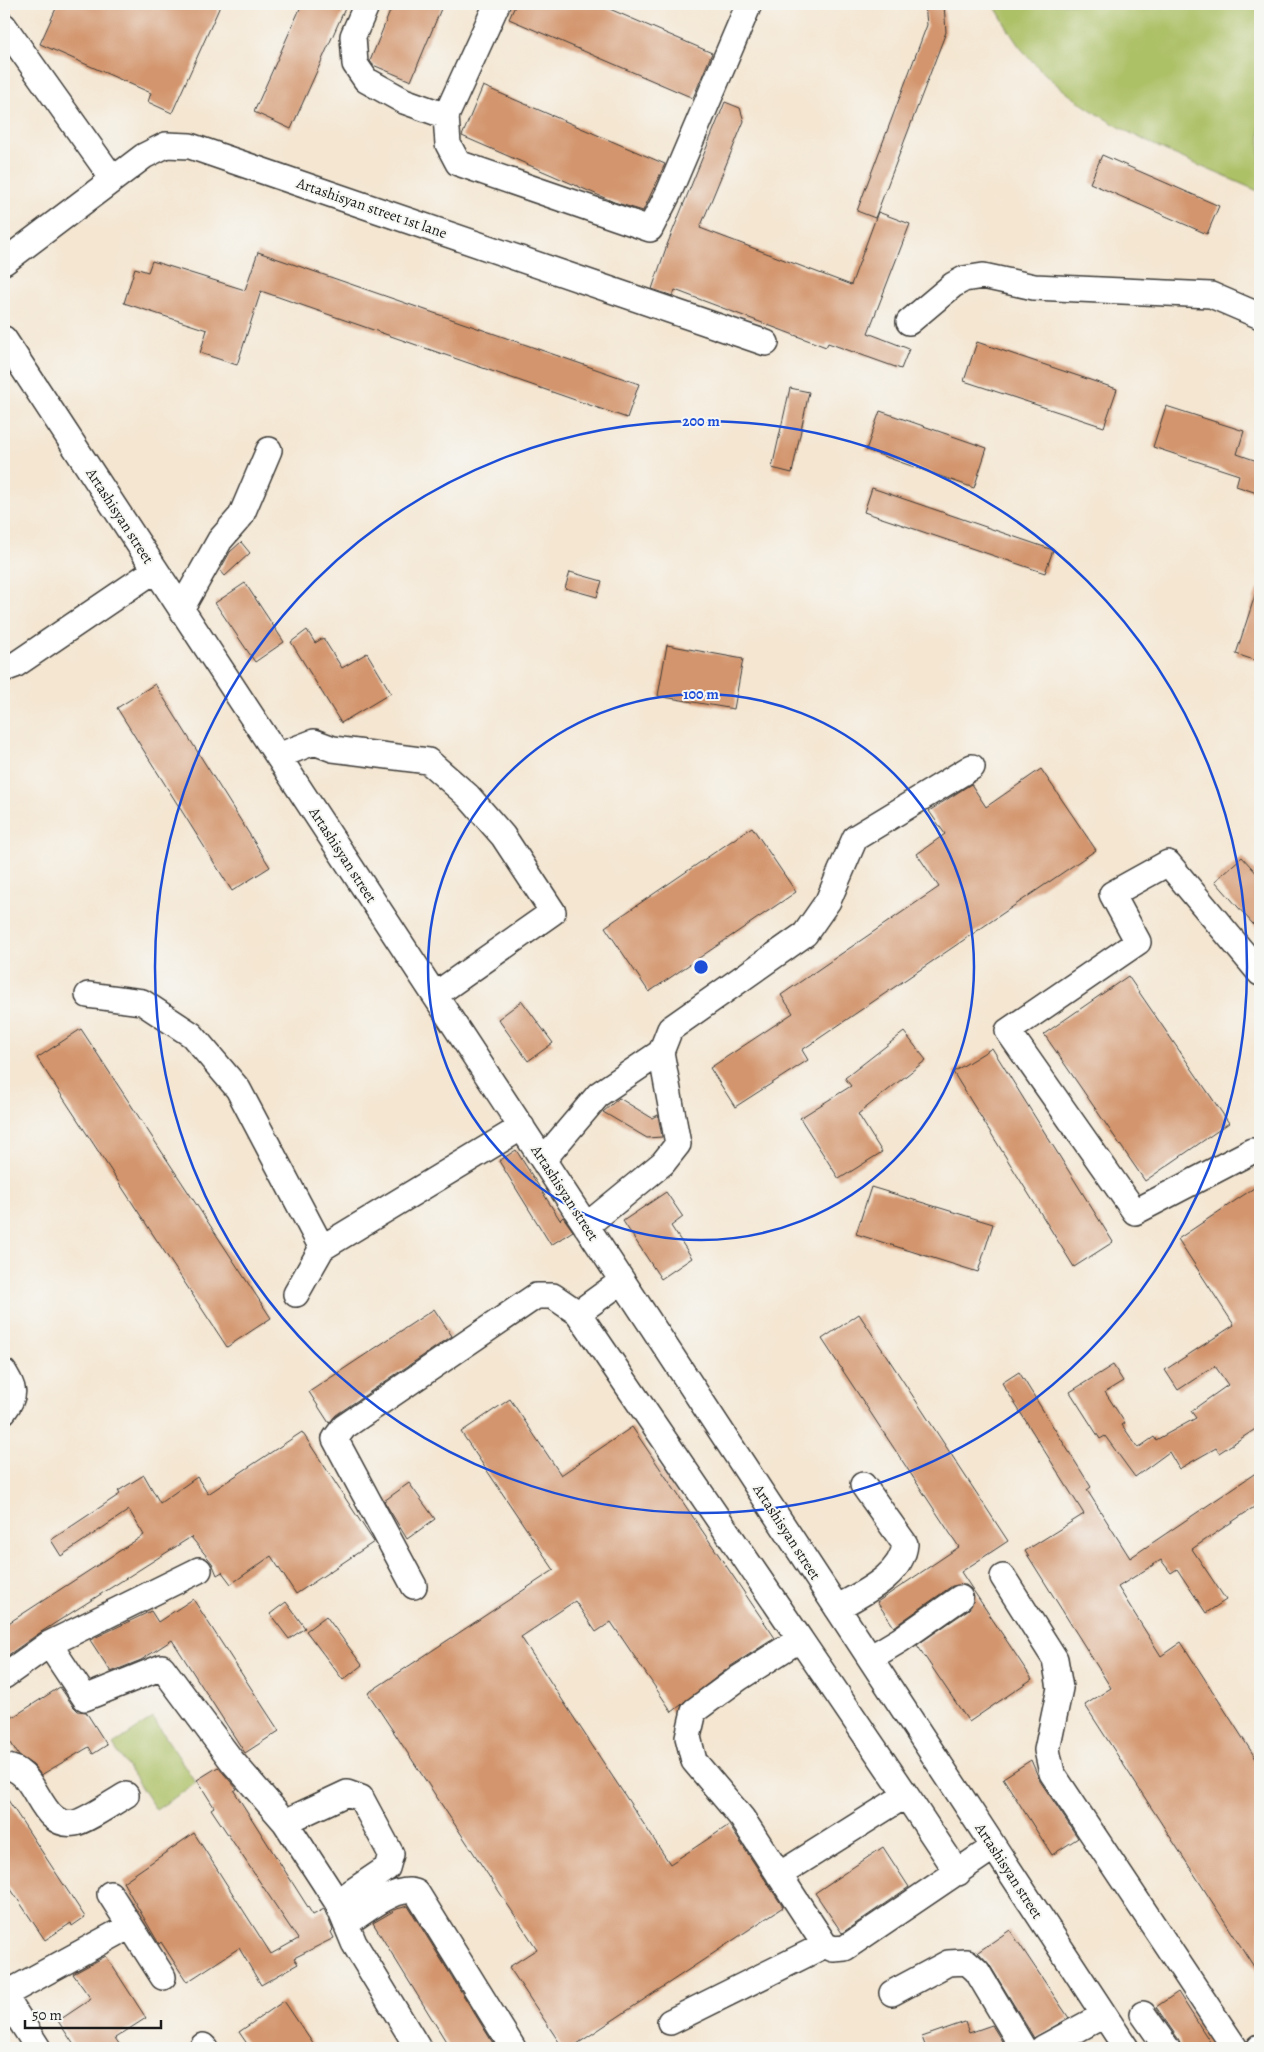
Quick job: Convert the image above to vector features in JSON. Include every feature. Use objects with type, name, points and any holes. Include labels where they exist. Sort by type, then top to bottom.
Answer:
[{"type":"street","points":[[368,4],[353,36],[355,64],[366,80],[404,101],[446,116]]},
{"type":"street","points":[[497,4],[446,116],[448,144],[458,163],[650,229],[669,192],[750,4]]},
{"type":"street","points":[[4,26],[113,179]]},
{"type":"street","name":"Artashisyan street 1st lane","points":[[4,262],[144,156],[166,145],[190,146],[766,343]]},
{"type":"street","points":[[909,322],[953,285],[964,279],[983,276],[1034,287],[1211,295],[1260,316]]},
{"type":"street","name":"Artashisyan street","points":[[4,339],[1126,2048]]},
{"type":"street","points":[[181,609],[220,540],[241,516],[269,450]]},
{"type":"street","points":[[4,669],[15,665],[155,570]]},
{"type":"street","points":[[278,756],[314,742],[333,749],[428,761],[468,796],[503,836],[553,912],[435,995]]},
{"type":"street","points":[[586,1226],[663,1163],[678,1144],[662,1052],[670,1029],[805,934],[828,901],[855,838],[972,767]]},
{"type":"street","points":[[1252,1151],[1136,1212],[1008,1031],[1138,942],[1112,894],[1168,863],[1260,973]]},
{"type":"street","points":[[88,995],[142,1002],[192,1035],[238,1089],[322,1248]]},
{"type":"street","points":[[543,1160],[599,1094],[662,1052]]},
{"type":"street","points":[[296,1294],[322,1248],[522,1128]]},
{"type":"street","points":[[578,1313],[622,1281]]},
{"type":"street","points":[[414,1586],[335,1439],[344,1427],[536,1296],[553,1296],[578,1313],[958,1873]]},
{"type":"street","points":[[4,1372],[13,1387],[12,1399],[4,1411]]},
{"type":"street","points":[[837,1608],[869,1589],[896,1568],[906,1544],[863,1485]]},
{"type":"street","points":[[4,1676],[49,1644],[200,1570]]},
{"type":"street","points":[[1003,1578],[1054,1659],[1060,1688],[1047,1750],[1052,1773],[1235,2048]]},
{"type":"street","points":[[870,1658],[900,1640],[960,1598]]},
{"type":"street","points":[[800,1639],[739,1678],[694,1711],[688,1737],[694,1761],[742,1818],[824,1945],[833,1949],[845,1948],[994,1847]]},
{"type":"street","points":[[49,1644],[85,1698],[162,1667],[232,1761],[285,1822],[342,1913],[354,1943],[418,2048]]},
{"type":"street","points":[[4,1767],[9,1767],[23,1775],[53,1818],[64,1822],[75,1823],[126,1796]]},
{"type":"street","points":[[285,1822],[347,1793],[360,1798],[392,1854],[387,1868],[342,1913]]},
{"type":"street","points":[[779,1875],[906,1795]]},
{"type":"street","points":[[342,1913],[397,1892],[411,1890],[417,1893],[513,2048]]},
{"type":"street","points":[[110,1894],[163,1977]]},
{"type":"street","points":[[38,2048],[11,2021],[4,1995],[130,1926]]},
{"type":"street","points":[[670,2022],[824,1945]]},
{"type":"street","points":[[892,1993],[948,1963],[967,1962],[977,1971],[1023,2048]]},
{"type":"street","points":[[1143,2014],[1167,2048]]},
{"type":"street","points":[[1042,2048],[1104,2015]]},
{"type":"green space","points":[[993,4],[1260,4],[1260,192],[1130,133],[1070,95],[1043,72],[1019,46]]},
{"type":"green space","points":[[153,1718],[196,1783],[156,1810],[113,1745]]},
{"type":"building","points":[[58,4],[221,4],[172,113],[148,102],[151,93],[40,44]]},
{"type":"building","points":[[302,4],[347,4],[291,129],[254,112]]},
{"type":"building","points":[[393,4],[443,4],[411,81],[373,65],[370,61]]},
{"type":"building","points":[[516,4],[598,4],[712,53],[693,98],[509,19]]},
{"type":"building","points":[[925,4],[944,4],[946,32],[875,218],[857,211],[927,25]]},
{"type":"building","points":[[483,86],[665,164],[643,211],[614,202],[462,136]]},
{"type":"building","points":[[725,102],[740,108],[744,121],[700,228],[851,285],[878,212],[910,224],[868,333],[909,349],[901,369],[828,343],[826,347],[675,290],[673,296],[652,289],[667,245]]},
{"type":"building","points":[[1102,155],[1219,206],[1207,234],[1090,183]]},
{"type":"building","points":[[258,252],[639,384],[627,418],[261,291],[237,365],[200,353],[207,330],[124,303],[135,268],[148,272],[152,261],[245,290]]},
{"type":"building","points":[[977,342],[1117,389],[1104,427],[964,381]]},
{"type":"building","points":[[790,388],[809,392],[792,473],[772,468]]},
{"type":"building","points":[[1166,406],[1244,431],[1237,454],[1260,462],[1260,494],[1236,486],[1239,475],[1153,447]]},
{"type":"building","points":[[880,411],[987,448],[974,488],[866,450]]},
{"type":"building","points":[[872,488],[1053,550],[1045,573],[864,512]]},
{"type":"building","points":[[241,542],[250,553],[225,576],[220,570],[230,552]]},
{"type":"building","points":[[570,572],[602,581],[597,597],[565,588]]},
{"type":"building","points":[[245,583],[284,642],[255,662],[215,603]]},
{"type":"building","points":[[1257,589],[1260,589],[1260,662],[1236,654]]},
{"type":"building","points":[[307,630],[315,643],[323,638],[342,668],[367,653],[391,693],[341,723],[291,642]]},
{"type":"building","points":[[667,645],[743,659],[734,709],[658,696]]},
{"type":"building","points":[[155,684],[270,867],[232,891],[117,708]]},
{"type":"building","points":[[1041,769],[1096,850],[802,1050],[808,1060],[735,1107],[710,1068],[793,1013],[781,995],[939,887],[917,854],[945,834],[929,811],[971,784],[986,807]]},
{"type":"building","points":[[752,827],[796,892],[649,992],[605,927]]},
{"type":"building","points":[[1242,857],[1260,877],[1260,932],[1215,881]]},
{"type":"building","points":[[1128,976],[1229,1123],[1145,1181],[1044,1034]]},
{"type":"building","points":[[522,1001],[553,1043],[528,1061],[498,1019]]},
{"type":"building","points":[[81,1029],[271,1318],[227,1347],[37,1058]]},
{"type":"building","points":[[904,1032],[926,1060],[858,1114],[882,1152],[839,1179],[800,1118],[851,1086],[845,1078]]},
{"type":"building","points":[[992,1048],[1113,1242],[1074,1267],[953,1072]]},
{"type":"building","points":[[619,1098],[652,1118],[658,1115],[662,1137],[647,1138],[603,1112]]},
{"type":"building","points":[[516,1150],[560,1220],[563,1217],[573,1231],[551,1245],[499,1161]]},
{"type":"building","points":[[1260,1184],[1260,1426],[1219,1453],[1216,1448],[1179,1469],[1169,1452],[1135,1477],[1105,1436],[1100,1439],[1070,1392],[1113,1365],[1123,1381],[1105,1392],[1125,1423],[1122,1425],[1138,1448],[1154,1437],[1156,1440],[1196,1418],[1191,1411],[1228,1385],[1215,1366],[1178,1390],[1165,1370],[1234,1325],[1178,1239]]},
{"type":"building","points":[[871,1187],[993,1224],[978,1272],[856,1234]]},
{"type":"building","points":[[666,1192],[683,1217],[671,1226],[692,1258],[661,1279],[623,1221]]},
{"type":"building","points":[[434,1309],[452,1336],[336,1415],[329,1423],[309,1392]]},
{"type":"building","points":[[859,1314],[1008,1541],[961,1572],[1032,1679],[969,1722],[917,1645],[969,1609],[974,1597],[971,1589],[966,1585],[952,1586],[894,1627],[877,1602],[959,1547],[822,1339]]},
{"type":"building","points":[[1019,1372],[1091,1487],[1087,1490],[1130,1558],[1260,1470],[1260,1503],[1192,1549],[1226,1600],[1206,1613],[1177,1569],[1171,1573],[1161,1560],[1118,1587],[1161,1656],[1181,1642],[1260,1765],[1260,1976],[1085,1705],[1111,1688],[1025,1551],[1084,1514],[1002,1383]]},
{"type":"building","points":[[510,1399],[561,1475],[632,1427],[775,1638],[731,1666],[672,1712],[611,1622],[596,1632],[575,1601],[521,1637],[670,1864],[729,1825],[783,1907],[571,2048],[563,2048],[509,1967],[537,1949],[368,1693],[554,1570],[461,1432]]},
{"type":"building","points":[[302,1432],[374,1542],[296,1594],[271,1556],[231,1584],[222,1572],[217,1575],[212,1563],[191,1537],[41,1632],[4,1658],[4,1626],[144,1535],[129,1510],[61,1556],[51,1540],[120,1494],[118,1491],[144,1475],[160,1503],[197,1477],[208,1494]]},
{"type":"building","points":[[409,1483],[435,1519],[407,1539],[384,1501]]},
{"type":"building","points":[[193,1599],[279,1731],[245,1753],[172,1640],[141,1660],[111,1672],[90,1640],[151,1611],[158,1622]]},
{"type":"building","points":[[286,1602],[305,1628],[289,1639],[270,1614]]},
{"type":"building","points":[[326,1616],[362,1665],[343,1680],[306,1631]]},
{"type":"building","points":[[60,1687],[78,1711],[86,1712],[107,1745],[93,1754],[89,1747],[41,1775],[33,1765],[19,1756],[11,1743],[4,1748],[4,1703],[13,1717]]},
{"type":"building","points":[[1031,1760],[1040,1781],[1078,1838],[1052,1855],[1003,1778]]},
{"type":"building","points":[[218,1767],[237,1789],[234,1791],[313,1915],[324,1909],[333,1930],[331,1932],[334,1938],[294,1958],[298,1964],[261,1985],[239,1948],[187,1982],[161,1942],[159,1944],[123,1882],[194,1833],[271,1954],[298,1939],[211,1809],[214,1807],[197,1780]]},
{"type":"building","points":[[4,1794],[85,1917],[72,1926],[71,1923],[45,1940],[4,1879]]},
{"type":"building","points":[[883,1847],[909,1887],[842,1933],[815,1893]]},
{"type":"building","points":[[408,1906],[496,2048],[450,2048],[373,1923],[397,1909]]},
{"type":"building","points":[[1010,1930],[1069,2018],[1034,2038],[989,1964],[978,1952]]},
{"type":"building","points":[[106,1956],[146,2018],[115,2038],[122,2048],[76,2048],[58,2021],[91,1999],[73,1974]]},
{"type":"building","points":[[1178,1992],[1214,2048],[1181,2048],[1179,2040],[1156,2007]]},
{"type":"building","points":[[284,2001],[316,2048],[250,2048],[239,2032]]},
{"type":"building","points":[[965,2022],[969,2033],[992,2025],[1003,2043],[989,2048],[926,2048],[922,2037]]}]
